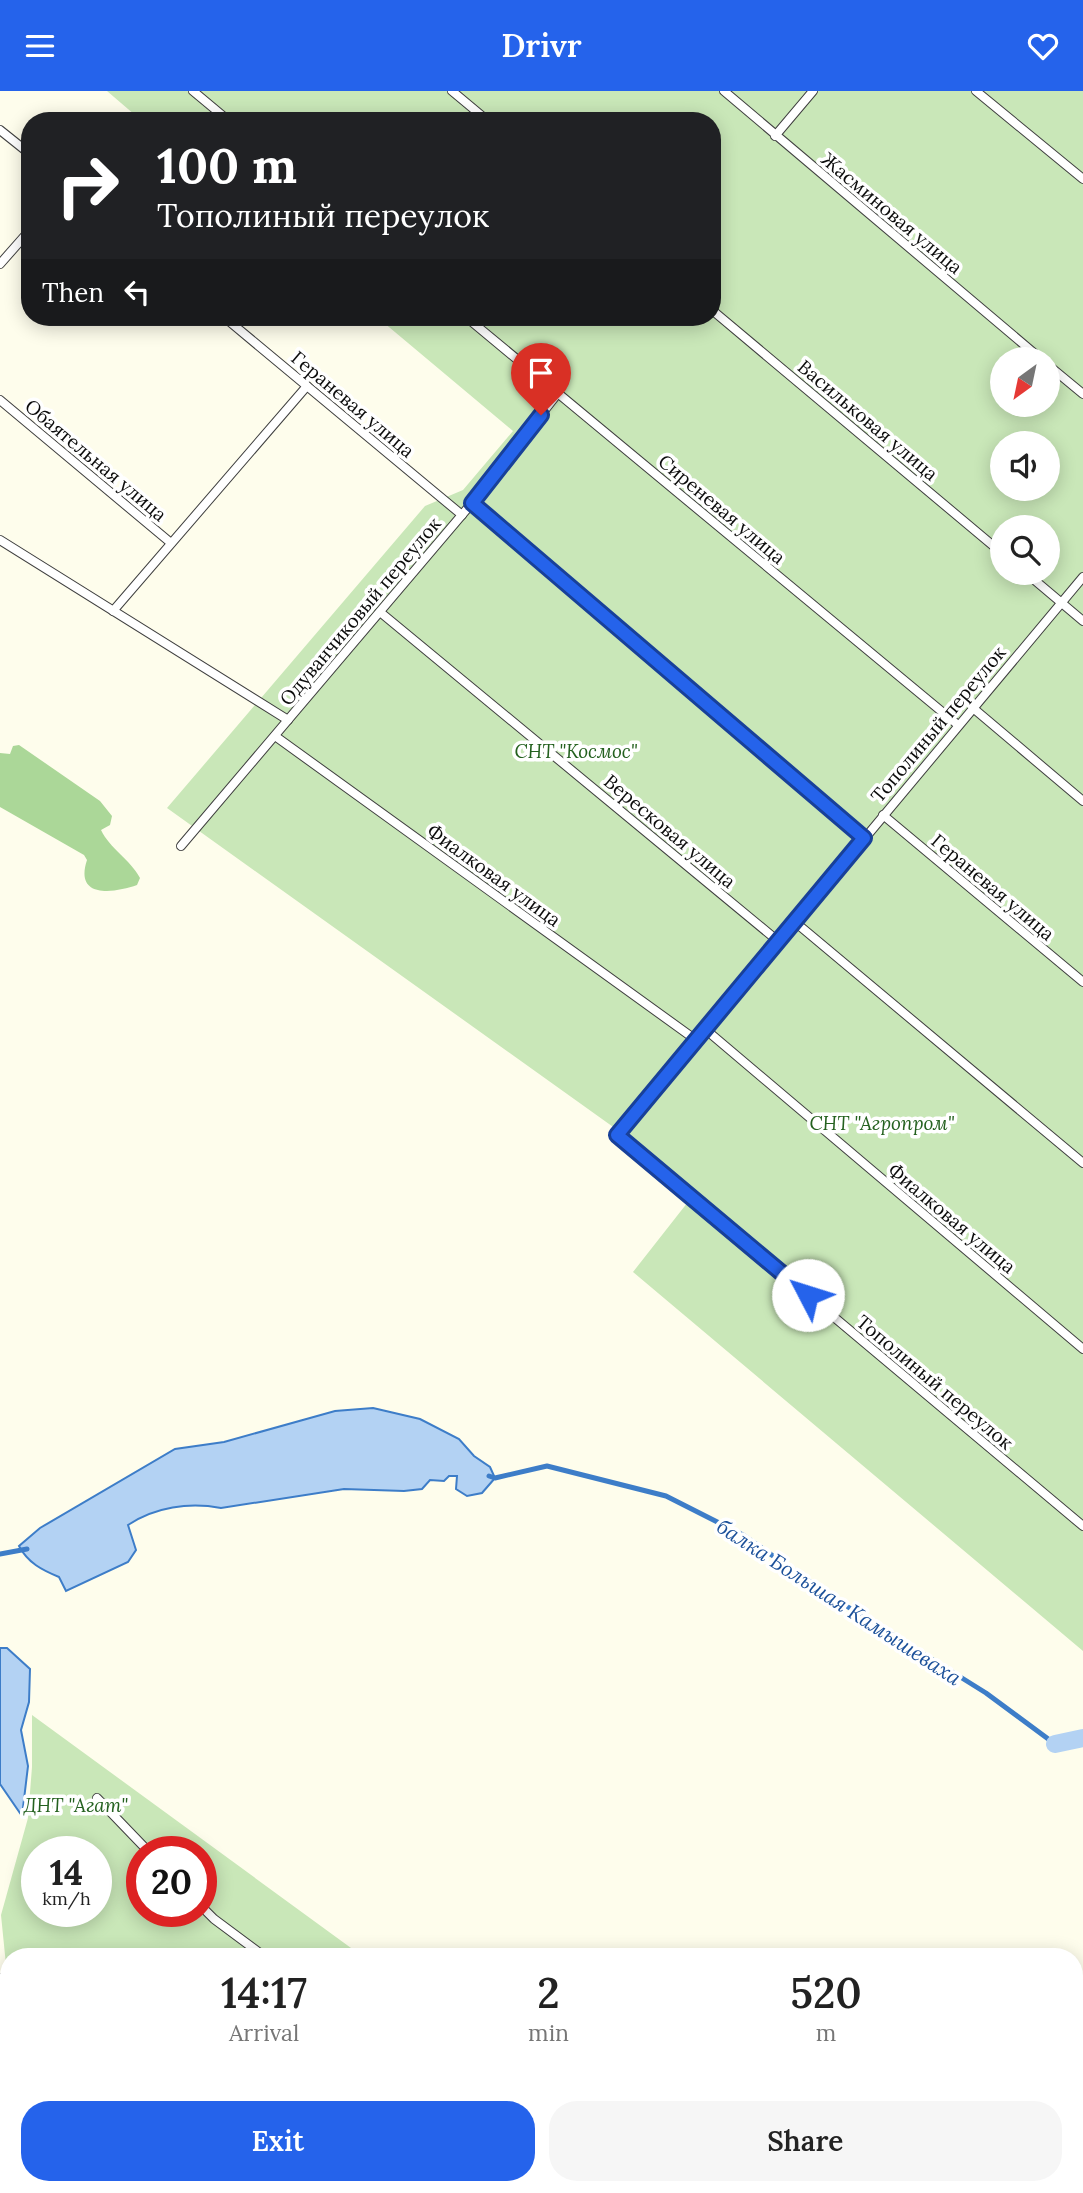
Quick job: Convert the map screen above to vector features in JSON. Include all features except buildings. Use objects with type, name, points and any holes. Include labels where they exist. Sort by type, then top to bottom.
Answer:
[{"type":"lane","points":[[193,91],[218,112]]},
{"type":"lane","points":[[452,91],[477,112]]},
{"type":"lane","name":"Жасминовая улица","points":[[724,91],[1027,347]]},
{"type":"lane","points":[[775,136],[813,91]]},
{"type":"lane","points":[[976,91],[1083,179]]},
{"type":"lane","points":[[0,130],[21,148]]},
{"type":"lane","points":[[0,264],[21,240]]},
{"type":"lane","name":"Васильковая улица","points":[[721,318],[990,543]]},
{"type":"lane","name":"Гераневая улица","points":[[235,326],[461,515]]},
{"type":"lane","name":"Сиреневая улица","points":[[477,326],[958,725]]},
{"type":"lane","points":[[1060,375],[1083,394]]},
{"type":"lane","points":[[113,611],[307,386]]},
{"type":"lane","name":"Одуванчиковый переулок","points":[[181,846],[472,503],[558,393]]},
{"type":"lane","name":"Обаятельная улица","points":[[0,400],[171,543]]},
{"type":"lane","points":[[472,503],[864,838]]},
{"type":"lane","points":[[0,540],[288,720]]},
{"type":"lane","name":"Тополиный переулок","points":[[1083,577],[617,1135],[1083,1526]]},
{"type":"lane","points":[[1041,585],[1083,621]]},
{"type":"lane","name":"Вересковая улица","points":[[380,612],[778,941]]},
{"type":"lane","points":[[973,708],[1083,801]]},
{"type":"lane","name":"Фиалковая улица","points":[[275,736],[696,1040]]},
{"type":"lane","name":"Гераневая улица","points":[[883,815],[1083,982]]},
{"type":"lane","points":[[794,922],[1083,1163]]},
{"type":"lane","name":"Фиалковая улица","points":[[705,1030],[1083,1349]]},
{"type":"lane","points":[[97,1798],[134,1836]]},
{"type":"lane","points":[[217,1921],[253,1948]]},
{"type":"green space","name":"СНТ \"Космос\"","points":[[107,91],[1083,91],[1083,1651],[633,1272],[695,1193],[616,1129],[167,808],[425,506],[463,490],[513,431],[388,326],[721,326],[721,112],[132,112]]},
{"type":"green space","points":[[19,745],[100,801],[112,816],[110,825],[101,830],[109,843],[136,871],[140,878],[137,885],[108,891],[91,887],[84,873],[87,860],[84,855],[0,807],[0,753],[10,754],[13,746]]},
{"type":"green space","name":"ДНТ \"Агат\"","points":[[32,1715],[198,1836],[126,1836],[126,1927],[217,1927],[217,1850],[351,1948],[4,1948],[1,1915],[21,1843],[21,1927],[112,1927],[112,1836],[23,1836],[28,1818],[32,1767]]},
{"type":"water","points":[[373,1408],[420,1419],[459,1439],[474,1456],[490,1467],[495,1478],[482,1493],[467,1496],[456,1489],[457,1476],[449,1476],[444,1481],[430,1480],[422,1489],[344,1489],[221,1508],[185,1506],[161,1510],[128,1525],[136,1550],[128,1562],[66,1591],[59,1577],[36,1565],[19,1546],[40,1528],[175,1449],[224,1442],[335,1411]]},
{"type":"water","points":[[0,1648],[7,1648],[30,1669],[29,1702],[21,1730],[28,1766],[22,1816],[0,1784]]},
{"type":"waterway","name":"балка Большая Камышеваха","points":[[489,1476],[495,1478],[547,1466],[666,1496],[743,1535],[832,1597],[986,1693],[1055,1744]]},
{"type":"waterway","name":"балка Большая Камышеваха","points":[[0,1554],[27,1549]]},
{"type":"waterway","name":"балка Большая Камышеваха","points":[[1055,1744],[1083,1738]]},
{"type":"route","points":[[541,415],[472,503],[864,838],[617,1135],[808,1295]]},
{"type":"park label","name":"СНТ \"Агропром\"","points":[[882,1123]]}]
